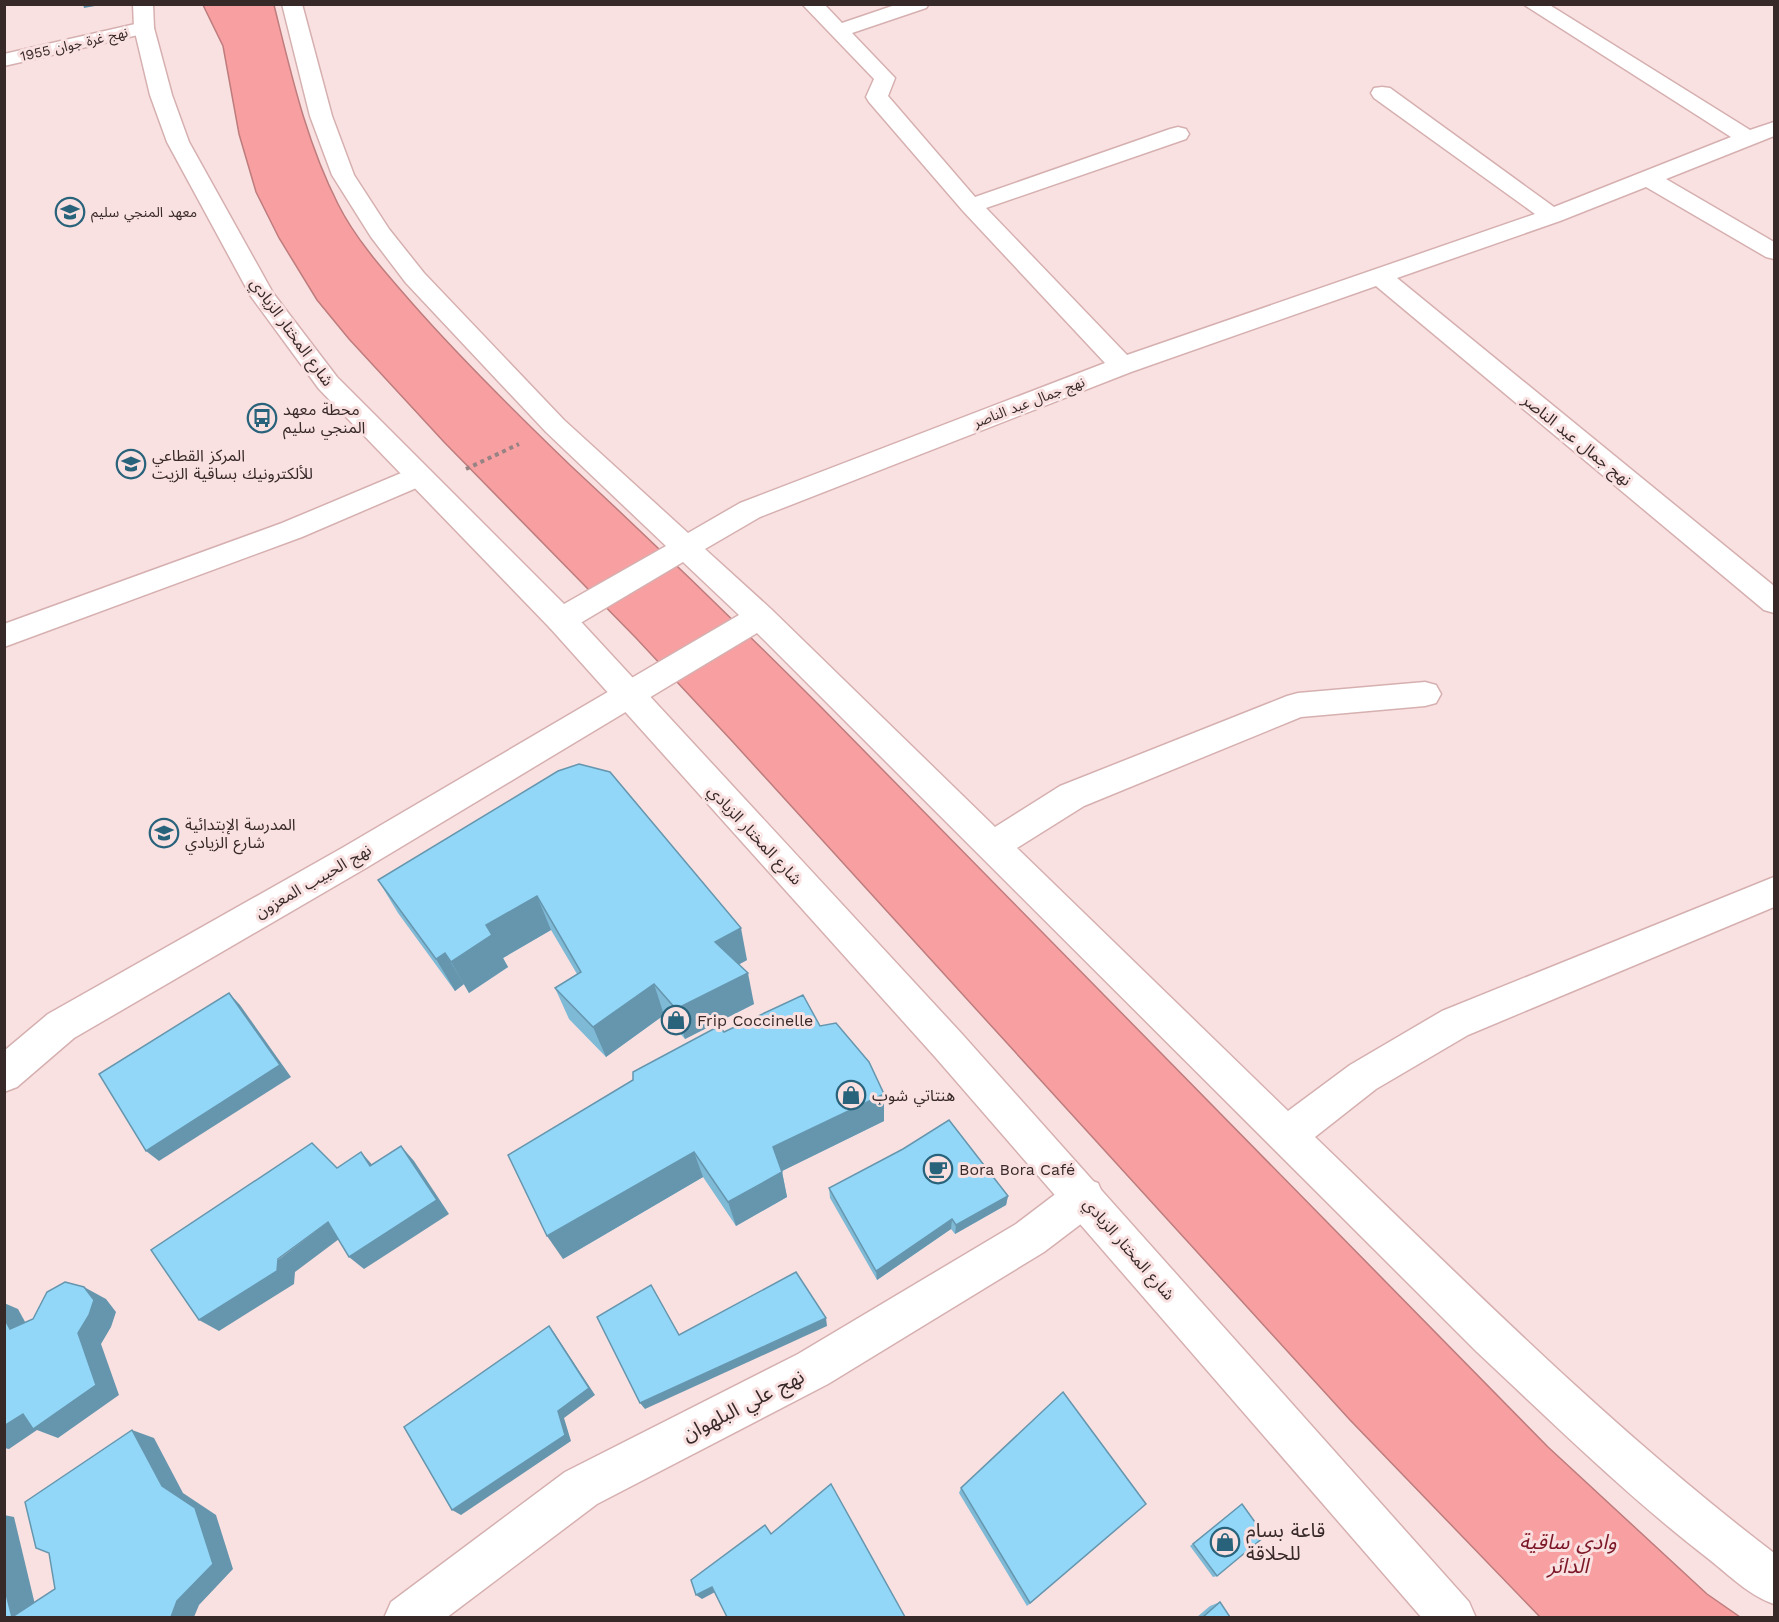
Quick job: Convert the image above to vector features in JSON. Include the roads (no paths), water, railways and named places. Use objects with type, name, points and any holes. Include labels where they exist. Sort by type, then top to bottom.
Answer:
[{"type":"street","points":[[292,4],[321,116],[344,176],[379,232],[459,326],[680,552],[993,846],[1582,1422],[1693,1519],[1774,1581]]},
{"type":"street","points":[[812,4],[885,78],[877,97],[971,206],[1122,366]]},
{"type":"street","points":[[838,32],[919,4]]},
{"type":"street","points":[[1533,4],[1749,139]]},
{"type":"street","name":"نهج غرة جوان 1955","points":[[4,60],[144,16]]},
{"type":"street","name":"شارع المختار الزيادي","points":[[144,16],[162,95],[178,142],[262,295],[328,383],[561,620],[949,1046],[1453,1617]]},
{"type":"street","points":[[1382,93],[1552,216]]},
{"type":"street","name":"نهج جمال عبد الناصر","points":[[561,620],[750,510],[1122,366],[1380,278],[1552,216],[1774,128]]},
{"type":"street","points":[[971,206],[1178,134]]},
{"type":"street","points":[[1648,178],[1774,252]]},
{"type":"street","name":"نهج جمال عبد الناصر","points":[[1380,278],[1774,602]]},
{"type":"street","points":[[4,636],[292,530],[418,476]]},
{"type":"street","name":"نهج الحبيب المعزون","points":[[4,1075],[61,1026],[354,858],[753,621]]},
{"type":"street","points":[[993,846],[1072,796],[1298,705],[1425,694]]},
{"type":"street","points":[[1287,1135],[1363,1077],[1455,1023],[1768,904]]},
{"type":"street","name":"نهج علي البلهوان","points":[[407,1617],[581,1488],[813,1369],[1030,1238],[1084,1197]]},
{"type":"water","name":"وادي ساقية الدائر","points":[[203,5],[274,5],[308,131],[327,180],[345,217],[381,268],[470,366],[821,707],[1548,1447],[1707,1594],[1740,1617],[1540,1617],[1350,1420],[732,741],[636,638],[444,442],[349,339],[317,300],[279,238],[256,192],[239,134],[223,46]]},
{"type":"place","name":"معهد المنجي سليم","points":[[70,212]]},
{"type":"place","name":"محطة معهد المنجي سليم","points":[[262,418]]},
{"type":"place","name":"المركز القطاعي للألكترونيك بساقية الزيت","points":[[131,464]]},
{"type":"place","name":"المدرسة الإبتدائية شارع الزيادي","points":[[164,833]]},
{"type":"place","name":"Frip Coccinelle","points":[[676,1020]]},
{"type":"place","name":"هنتاتي شوب","points":[[851,1095]]},
{"type":"place","name":"Bora Bora Café","points":[[938,1169]]},
{"type":"place","name":"قاعة بسام للحلاقة","points":[[1225,1542]]}]
